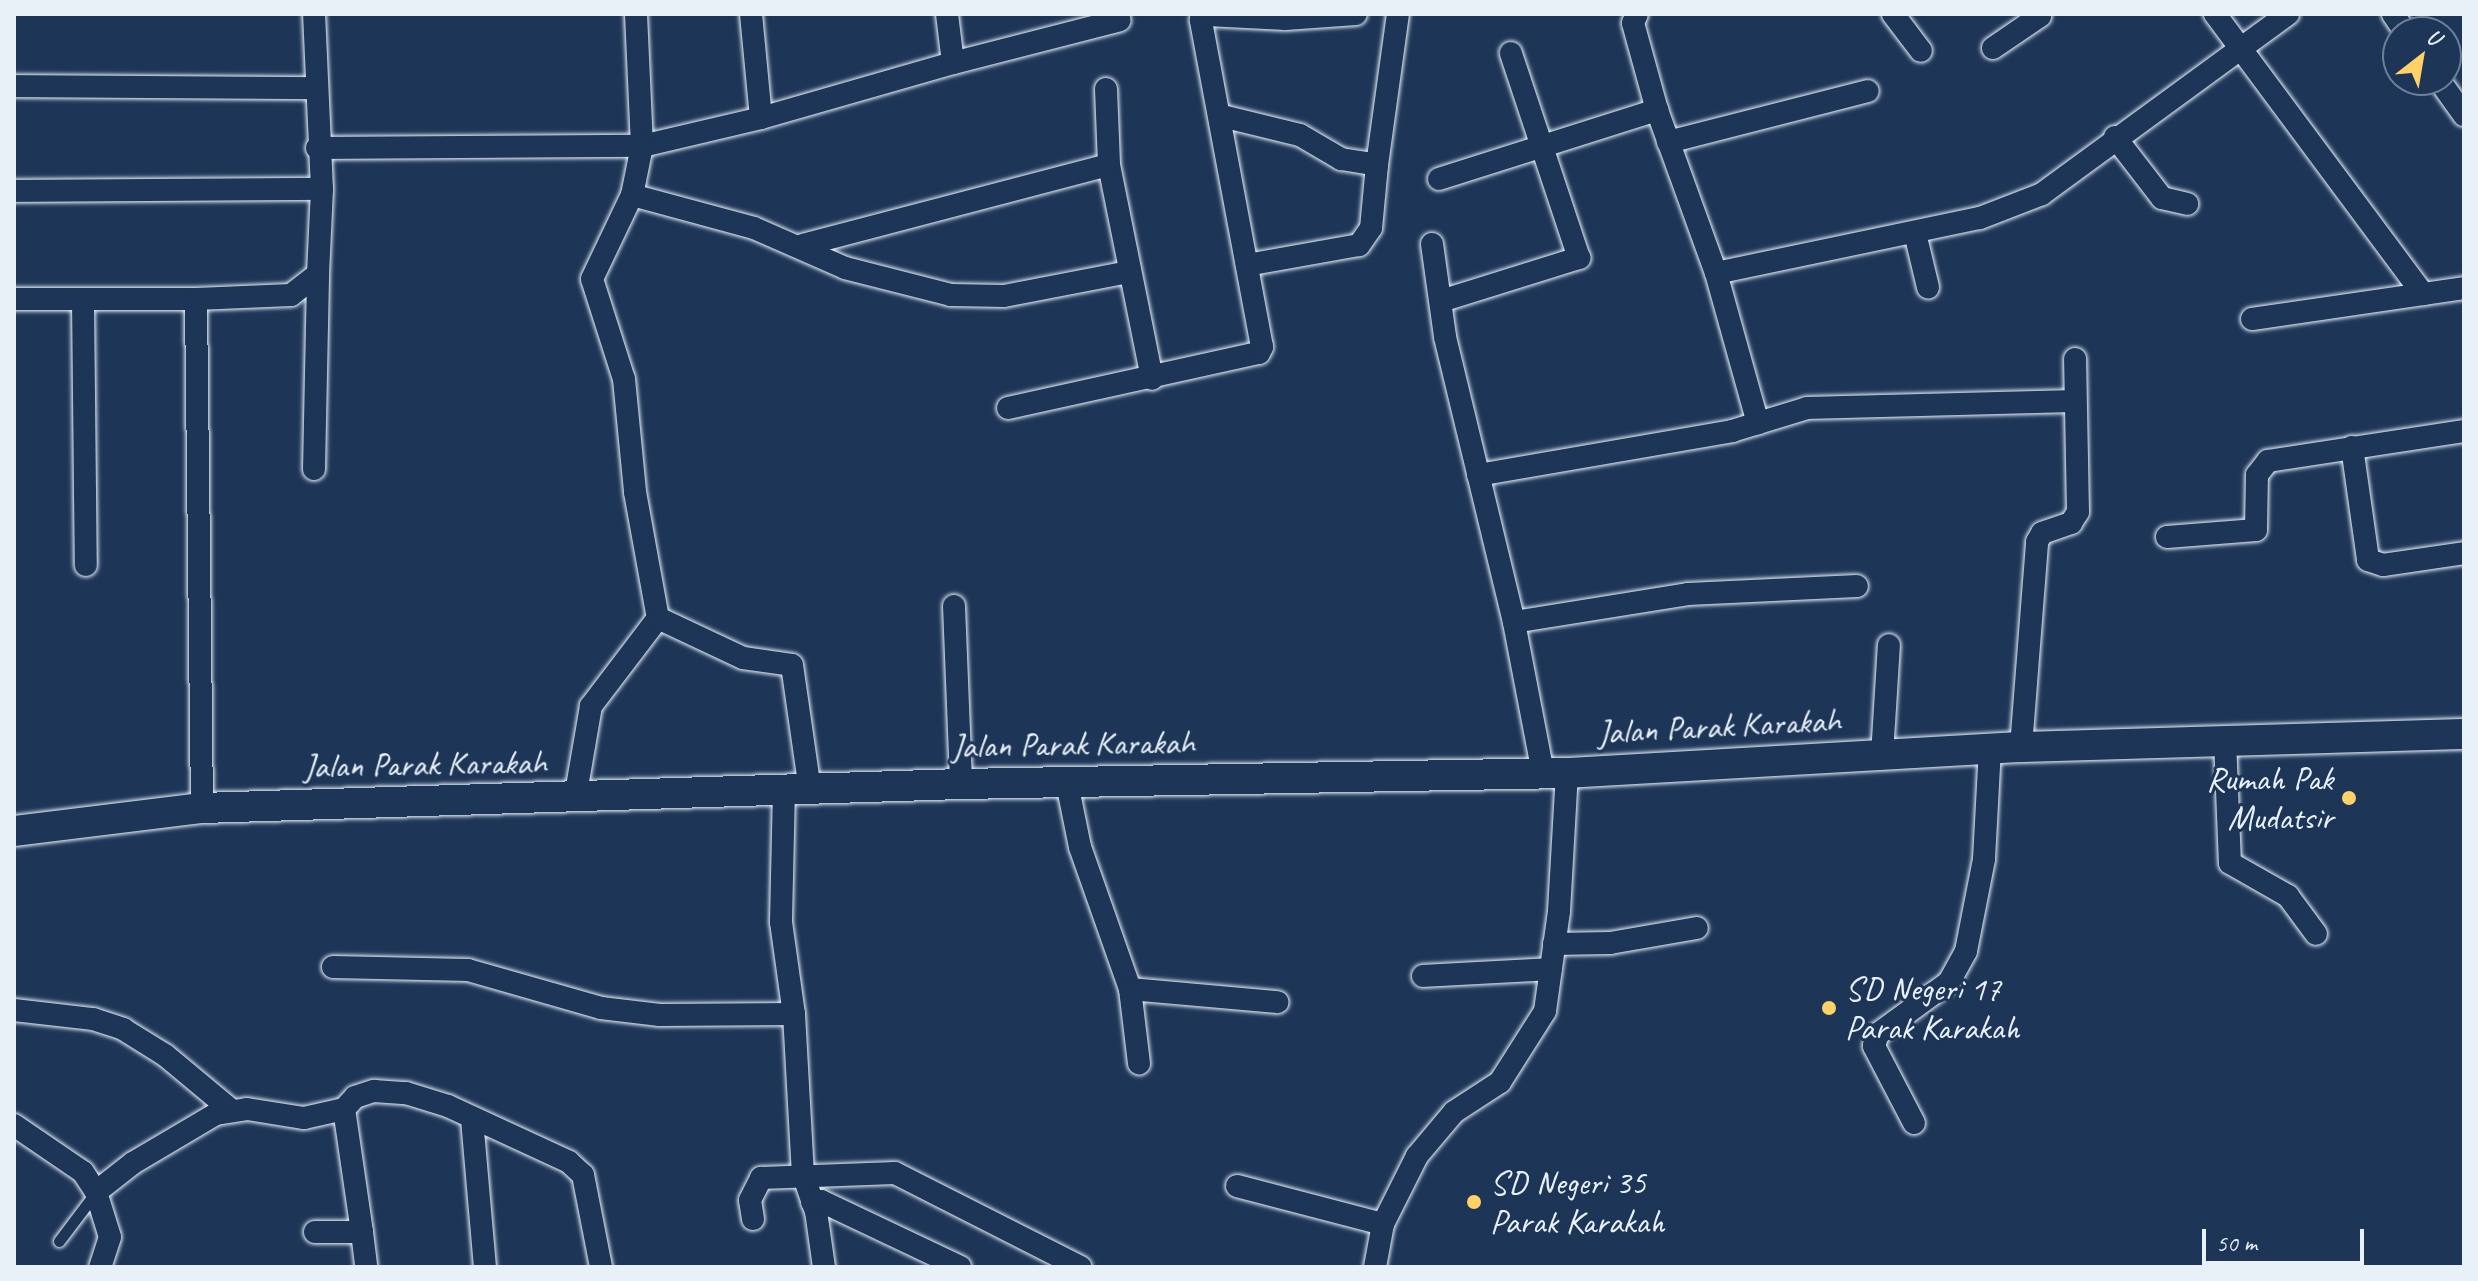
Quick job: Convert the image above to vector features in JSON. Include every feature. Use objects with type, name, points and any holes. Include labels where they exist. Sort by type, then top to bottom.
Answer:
[{"type":"street","points":[[314,14],[314,88],[322,189],[314,469]]},
{"type":"street","points":[[575,799],[591,706],[658,618],[635,492],[624,379],[592,279],[632,195],[642,146],[636,14]]},
{"type":"street","points":[[751,14],[761,118]]},
{"type":"street","points":[[947,14],[953,63]]},
{"type":"street","points":[[1008,408],[1152,379],[1259,353],[1222,116],[1201,20],[1207,15],[1356,14]]},
{"type":"street","points":[[1247,265],[1359,245],[1371,228],[1398,14]]},
{"type":"street","points":[[1637,14],[1633,23],[1657,110],[1716,273],[1758,423]]},
{"type":"street","points":[[1893,14],[1921,51]]},
{"type":"street","points":[[2215,14],[2423,294]]},
{"type":"street","points":[[1716,273],[1980,218],[2042,194],[2115,137],[2241,53],[2288,14]]},
{"type":"street","points":[[1993,48],[2041,15]]},
{"type":"street","points":[[317,148],[642,146],[761,118],[953,63],[1120,20]]},
{"type":"street","points":[[1441,301],[1579,258],[1511,53]]},
{"type":"street","points":[[14,86],[314,88]]},
{"type":"street","points":[[1106,89],[1109,165],[1152,379]]},
{"type":"street","points":[[1668,142],[1868,91]]},
{"type":"street","points":[[2450,96],[2464,115]]},
{"type":"street","points":[[1439,179],[1657,110]]},
{"type":"street","points":[[1222,116],[1296,133],[1341,159],[1377,165]]},
{"type":"street","points":[[2115,137],[2162,198],[2187,204]]},
{"type":"street","points":[[803,245],[1109,165]]},
{"type":"street","points":[[14,191],[322,189]]},
{"type":"street","points":[[632,195],[803,245],[845,268],[977,297],[1129,272]]},
{"type":"street","points":[[1915,233],[1928,287]]},
{"type":"street","points":[[1375,1267],[1383,1224],[1417,1156],[1454,1112],[1500,1082],[1525,1049],[1545,1011],[1554,944],[1555,773],[1514,622],[1445,337],[1432,244]]},
{"type":"street","points":[[14,299],[196,299],[291,295],[318,274]]},
{"type":"street","points":[[2252,319],[2464,288]]},
{"type":"street","points":[[196,299],[202,808]]},
{"type":"street","points":[[83,300],[86,565]]},
{"type":"street","points":[[2021,747],[2037,542],[2042,533],[2071,523],[2078,512],[2073,401],[2075,359]]},
{"type":"street","points":[[1478,475],[1758,423],[1807,408],[2073,401]]},
{"type":"street","points":[[2167,537],[2251,533],[2259,522],[2257,475],[2268,461],[2464,431]]},
{"type":"street","points":[[2352,447],[2368,560],[2383,565],[2464,553]]},
{"type":"street","points":[[1514,622],[1688,594],[1857,586]]},
{"type":"street","points":[[954,606],[961,784]]},
{"type":"street","points":[[658,618],[743,658],[792,665],[797,790],[781,922],[794,1014],[803,1174],[812,1202],[824,1267]]},
{"type":"street","points":[[1882,755],[1889,645]]},
{"type":"street","name":"Jalan Parak Karakah","points":[[14,831],[202,808],[575,799],[961,784],[1555,773],[2021,747],[2464,734]]},
{"type":"street","points":[[2225,740],[2230,863],[2288,896],[2316,934]]},
{"type":"street","points":[[1914,1123],[1874,1046],[1878,1034],[1949,982],[1966,951],[1984,859],[1990,749]]},
{"type":"street","points":[[1067,783],[1080,847],[1130,989],[1139,1063]]},
{"type":"street","points":[[1554,944],[1610,943],[1697,928]]},
{"type":"street","points":[[333,967],[468,970],[601,1008],[660,1015],[794,1014]]},
{"type":"street","points":[[1423,976],[1551,969]]},
{"type":"street","points":[[1130,989],[1277,1002]]},
{"type":"street","points":[[14,1010],[93,1019],[123,1029],[165,1055],[231,1110],[304,1118],[344,1109],[355,1097],[374,1091],[406,1093],[472,1119],[569,1162],[583,1175],[601,1267]]},
{"type":"street","points":[[344,1109],[366,1267]]},
{"type":"street","points":[[96,1192],[133,1163],[231,1110]]},
{"type":"street","points":[[472,1119],[485,1267]]},
{"type":"street","points":[[14,1125],[83,1172],[96,1192],[110,1237],[100,1267]]},
{"type":"street","points":[[753,1219],[750,1200],[757,1181],[803,1174],[895,1173],[1080,1267]]},
{"type":"street","points":[[1237,1186],[1383,1224]]},
{"type":"street","points":[[812,1202],[821,1201],[960,1267]]},
{"type":"street","points":[[315,1232],[362,1232]]},
{"type":"lane","points":[[59,1241],[96,1192]]},
{"type":"place","name":"Rumah Pak Mudatsir","points":[[2349,798]]},
{"type":"place","name":"SD Negeri 17 Parak Karakah","points":[[1829,1008]]},
{"type":"place","name":"SD Negeri 35 Parak Karakah","points":[[1474,1202]]}]
